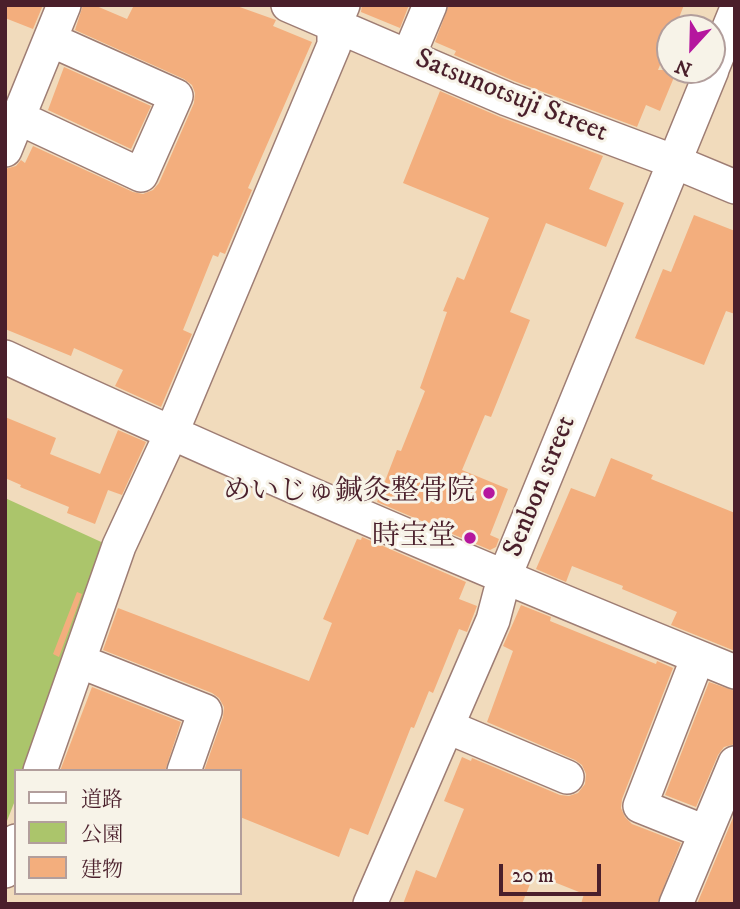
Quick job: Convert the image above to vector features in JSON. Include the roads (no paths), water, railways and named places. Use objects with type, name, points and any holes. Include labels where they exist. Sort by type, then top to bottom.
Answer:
[{"type":"street","points":[[5,150],[64,5]]},
{"type":"street","name":"Satsunotsuji Street","points":[[288,5],[339,16],[409,55],[507,99],[735,187]]},
{"type":"street","points":[[409,55],[430,5]]},
{"type":"street","name":"Senbon street","points":[[726,35],[735,13]]},
{"type":"street","points":[[41,769],[119,546],[171,434],[334,45],[339,16]]},
{"type":"street","points":[[19,117],[141,175],[176,96],[51,40]]},
{"type":"street","name":"Senbon street","points":[[370,904],[493,620],[504,578],[706,84]]},
{"type":"street","points":[[5,357],[171,434],[504,578],[735,672]]},
{"type":"street","points":[[698,657],[640,806],[705,832]]},
{"type":"street","points":[[79,661],[205,711],[185,769]]},
{"type":"street","points":[[448,727],[567,777]]},
{"type":"street","points":[[676,904],[735,763]]},
{"type":"street","points":[[5,871],[14,846]]},
{"type":"place","name":"めいじゅ鍼灸整骨院","points":[[489,493]]},
{"type":"place","name":"時宝堂","points":[[470,538]]}]
